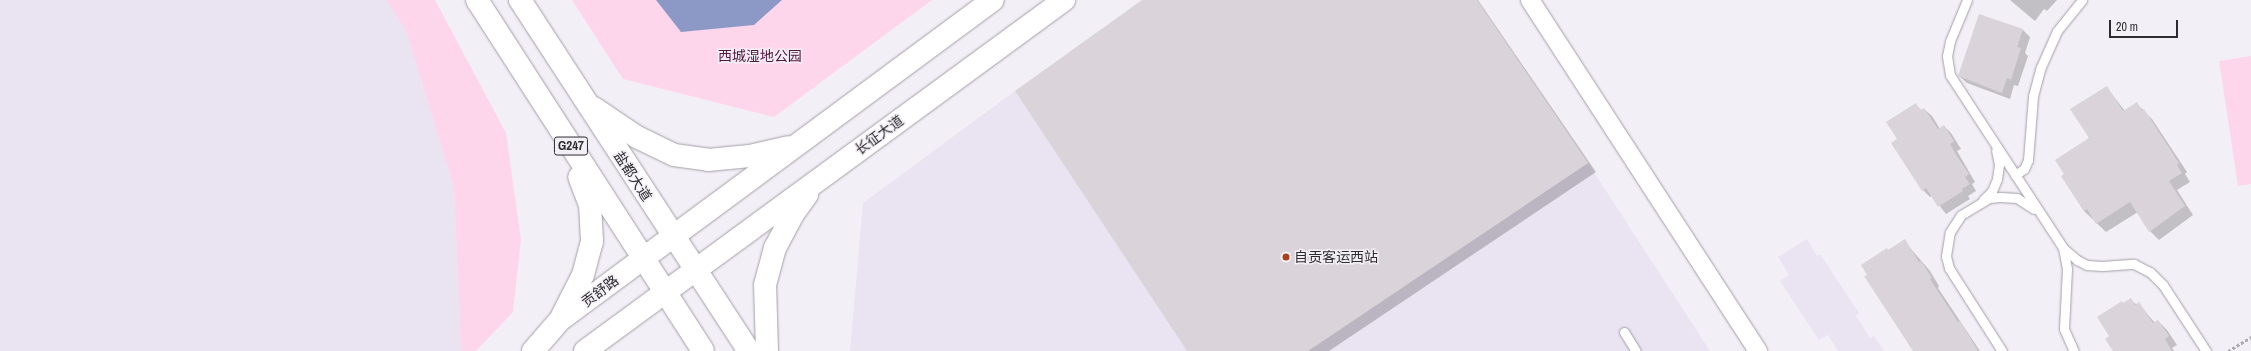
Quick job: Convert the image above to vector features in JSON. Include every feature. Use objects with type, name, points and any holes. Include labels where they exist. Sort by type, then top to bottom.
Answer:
[{"type":"main road","name":"G247","points":[[477,0],[664,292]]},
{"type":"main road","name":"盐都大道","points":[[520,0],[672,237],[749,351]]},
{"type":"main road","points":[[672,237],[993,0]]},
{"type":"main road","name":"长征大道","points":[[695,270],[1064,0]]},
{"type":"main road","points":[[586,103],[638,137],[674,155],[708,160],[750,156],[797,145]]},
{"type":"main road","points":[[558,126],[590,205],[592,241],[583,275],[560,320]]},
{"type":"main road","points":[[767,351],[765,286],[775,248],[793,214],[822,176]]},
{"type":"main road","name":"贡舒路","points":[[533,351],[560,320],[672,237]]},
{"type":"main road","points":[[585,351],[695,270]]},
{"type":"main road","points":[[664,292],[703,351]]},
{"type":"street","points":[[1530,0],[1758,351]]},
{"type":"lane","points":[[1963,0],[1963,11]]},
{"type":"lane","points":[[1967,0],[1950,41],[1947,56],[1950,75],[2062,248],[2077,260],[2087,264],[2102,266],[2134,264],[2150,272],[2163,285],[2206,351]]},
{"type":"lane","points":[[2015,175],[2024,169],[2028,160],[2033,96],[2042,67],[2057,31],[2082,0]]},
{"type":"lane","points":[[1994,142],[1998,158],[1999,172],[1992,191],[1980,202],[1961,215],[1950,232],[1946,256],[1949,268],[1956,280],[2002,351]]},
{"type":"lane","points":[[1980,202],[2000,197],[2017,198],[2032,206],[2041,215]]},
{"type":"lane","points":[[2062,248],[2067,269],[2064,329],[2074,351]]},
{"type":"lane","points":[[1624,332],[1636,351]]},
{"type":"path","points":[[2228,351],[2251,337]]},
{"type":"shaded area","points":[[0,0],[386,0],[406,31],[454,188],[461,351],[0,351]]},
{"type":"shaded area","points":[[1015,91],[1187,351],[850,351],[863,203]]},
{"type":"shaded area","points":[[1588,163],[1710,351],[1308,351]]},
{"type":"shaded area","points":[[1807,239],[1817,256],[1820,254],[1859,313],[1856,316],[1870,338],[1874,336],[1884,351],[1838,351],[1828,335],[1819,340],[1780,281],[1789,275],[1778,257]]},
{"type":"green space","points":[[386,0],[435,0],[506,133],[521,240],[513,312],[476,351],[461,351],[454,188],[406,31]]},
{"type":"green space","name":"西城湿地公园","points":[[572,0],[932,0],[774,117],[623,79]]},
{"type":"green space","points":[[2251,56],[2251,184],[2238,186],[2219,61]]},
{"type":"water","points":[[656,0],[782,0],[754,25],[681,32]]},
{"type":"building","name":"自贡客运西站","points":[[1142,0],[1477,0],[1588,163],[1308,351],[1187,351],[1015,91]]},
{"type":"building","points":[[1979,14],[2023,29],[2017,47],[2021,48],[2011,80],[2007,78],[2002,93],[1958,76]]},
{"type":"building","points":[[2107,86],[2123,111],[2137,102],[2142,111],[2144,109],[2179,163],[2177,165],[2182,173],[2169,181],[2185,206],[2149,232],[2130,202],[2096,224],[2087,209],[2084,211],[2061,176],[2064,174],[2055,160],[2089,138],[2070,109]]},
{"type":"building","points":[[1916,103],[1920,110],[1924,108],[1938,129],[1944,125],[1954,141],[1950,144],[1969,174],[1965,177],[1970,184],[1962,189],[1963,191],[1938,207],[1926,188],[1922,191],[1891,143],[1897,139],[1886,122]]},
{"type":"building","points":[[1905,239],[1919,262],[1921,261],[1932,278],[1930,279],[1958,322],[1960,321],[1978,351],[1913,351],[1864,276],[1867,275],[1861,265],[1887,248],[1888,250]]},
{"type":"building","points":[[2131,298],[2135,305],[2139,302],[2153,323],[2158,320],[2169,336],[2165,339],[2172,351],[2113,351],[2105,339],[2109,336],[2097,317],[2122,301],[2123,303]]},
{"type":"place","name":"自贡客运西站","points":[[1286,257]]}]
